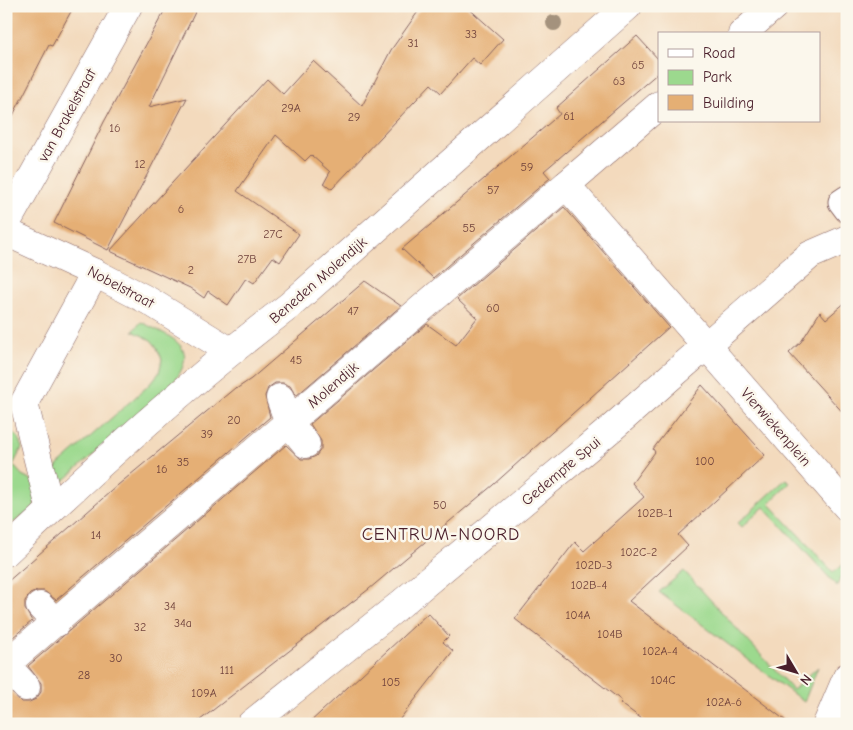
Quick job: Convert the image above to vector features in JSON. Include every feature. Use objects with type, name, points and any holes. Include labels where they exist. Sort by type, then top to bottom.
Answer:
[{"type":"street","name":"van Brakelstraat","points":[[6,224],[128,6]]},
{"type":"street","name":"Beneden Molendijk","points":[[6,552],[54,506],[230,351],[289,306],[628,6]]},
{"type":"street","points":[[744,32],[774,6]]},
{"type":"street","name":"Molendijk","points":[[6,665],[48,614],[284,410],[566,185],[658,106]]},
{"type":"street","name":"Vierwiekenplein","points":[[566,185],[847,507]]},
{"type":"street","name":"Nobelstraat","points":[[6,232],[95,273],[149,301],[230,351]]},
{"type":"street","name":"Gedempte Spui","points":[[251,724],[424,586],[810,255],[847,239]]},
{"type":"street","points":[[54,506],[48,500],[24,403],[95,273]]},
{"type":"street","points":[[284,410],[306,444]]},
{"type":"street","points":[[6,665],[26,687]]},
{"type":"street","points":[[827,724],[847,677]]},
{"type":"lane","points":[[847,198],[841,202],[847,210]]},
{"type":"green space","points":[[141,322],[172,338],[179,344],[184,351],[181,370],[173,383],[58,486],[53,473],[58,465],[148,386],[159,373],[162,359],[156,346],[151,340],[133,331]]},
{"type":"green space","points":[[6,428],[18,437],[22,448],[13,465],[22,475],[32,480],[37,490],[34,508],[6,528]]},
{"type":"green space","points":[[786,479],[790,483],[769,503],[833,572],[847,562],[837,586],[764,507],[742,527],[738,523]]},
{"type":"green space","points":[[684,571],[793,690],[818,667],[804,702],[659,592]]},
{"type":"building","points":[[6,6],[74,6],[52,46],[49,45],[6,129]]},
{"type":"building","points":[[167,6],[198,6],[149,107],[187,98],[108,250],[54,223],[104,122]]},
{"type":"building","points":[[422,6],[466,6],[503,39],[480,65],[472,58],[441,93],[431,84],[332,189],[324,183],[330,172],[311,155],[305,161],[276,135],[237,191],[299,234],[280,262],[273,257],[254,283],[246,278],[228,305],[208,291],[204,298],[190,288],[110,251],[267,79],[283,94],[313,61],[362,106],[391,50]]},
{"type":"building","points":[[637,36],[658,59],[658,73],[544,171],[550,178],[433,278],[402,249],[560,114],[556,108]]},
{"type":"building","points":[[564,207],[669,327],[493,485],[369,589],[195,724],[6,724],[6,688],[22,702],[36,699],[41,692],[41,683],[28,666],[286,445],[301,459],[309,459],[316,456],[321,449],[321,441],[310,424],[427,324],[456,345],[477,318],[457,299]]},
{"type":"building","points":[[365,281],[401,306],[296,396],[290,386],[283,383],[275,383],[268,388],[265,396],[270,417],[56,600],[44,591],[30,594],[25,601],[25,609],[32,621],[6,643],[6,583],[118,485],[235,388],[251,379]]},
{"type":"building","points":[[847,301],[847,417],[789,353],[801,342],[820,312],[826,319]]},
{"type":"building","points":[[702,385],[765,455],[678,535],[688,546],[629,601],[790,724],[649,724],[515,619],[575,542],[584,551],[644,497],[632,483],[655,452],[653,449]]},
{"type":"building","points":[[428,613],[449,636],[443,642],[453,651],[396,724],[308,724]]},
{"type":"district","name":"CENTRUM-NOORD","points":[[441,534]]}]
